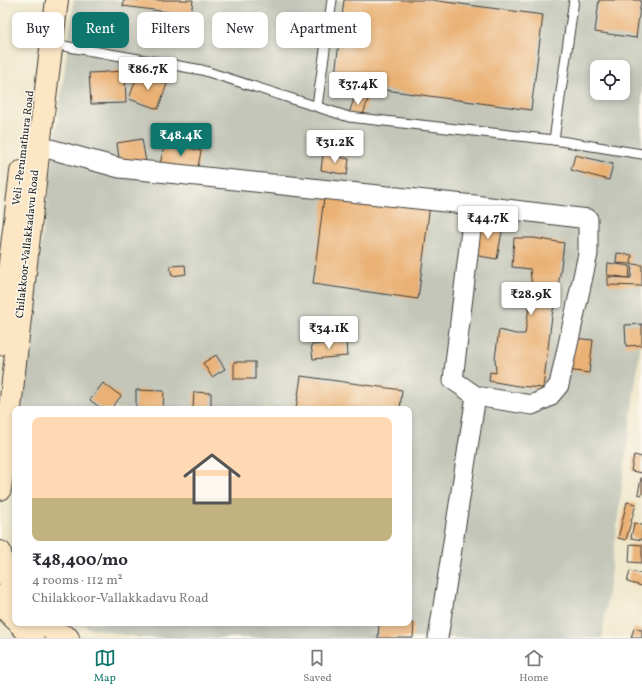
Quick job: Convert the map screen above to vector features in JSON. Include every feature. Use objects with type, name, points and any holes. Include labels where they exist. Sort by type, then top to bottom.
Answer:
[{"type":"main road","name":"Veli -Perumathura Road","points":[[0,344],[42,0]]},
{"type":"main road","name":"Chilakkoor-Vallakkadavu Road","points":[[56,12],[57,0]]},
{"type":"main road","name":"Chilakkoor-Vallakkadavu Road","points":[[0,489],[51,48]]},
{"type":"main road","points":[[0,552],[2,568],[12,586]]},
{"type":"main road","points":[[0,597],[5,609],[12,616]]},
{"type":"main road","points":[[22,626],[33,638]]},
{"type":"main road","points":[[48,626],[56,633],[68,638]]},
{"type":"street","points":[[39,146],[120,168],[474,205],[588,219],[588,254],[559,385],[549,397],[532,406],[476,396],[453,380],[474,205]]},
{"type":"street","points":[[438,638],[476,396]]},
{"type":"lane","points":[[317,106],[332,0]]},
{"type":"lane","points":[[554,140],[574,0]]},
{"type":"lane","points":[[64,46],[202,70],[349,116],[554,140],[642,154]]},
{"type":"shaded area","points":[[74,0],[642,0],[642,333],[602,638],[143,638],[89,628],[87,626],[412,626],[412,406],[19,406],[72,15],[72,48],[129,48],[129,12],[72,12]]},
{"type":"building","points":[[124,0],[193,0],[191,12],[168,12],[123,6]]},
{"type":"building","points":[[344,0],[431,0],[543,15],[531,110],[334,83],[338,48],[371,48],[371,12],[343,12]]},
{"type":"building","points":[[599,0],[641,0],[636,38],[595,32]]},
{"type":"building","points":[[125,71],[126,103],[91,104],[89,73]]},
{"type":"building","points":[[138,73],[167,84],[158,109],[129,99]]},
{"type":"building","points":[[355,96],[368,100],[362,117],[349,113]]},
{"type":"building","points":[[142,139],[146,162],[120,166],[117,143]]},
{"type":"building","points":[[165,142],[201,151],[197,172],[160,164]]},
{"type":"building","points":[[323,154],[349,159],[347,175],[321,170]]},
{"type":"building","points":[[575,155],[613,164],[609,180],[571,170]]},
{"type":"building","points":[[325,190],[430,204],[418,299],[313,284]]},
{"type":"building","points":[[478,222],[503,226],[497,259],[473,255]]},
{"type":"building","points":[[514,238],[534,238],[564,243],[560,275],[552,316],[543,388],[518,386],[489,381],[490,372],[496,373],[495,358],[499,330],[516,334],[525,334],[532,289],[530,269],[512,267]]},
{"type":"building","points":[[617,253],[632,255],[631,264],[616,263]]},
{"type":"building","points":[[608,263],[630,266],[629,278],[607,275]]},
{"type":"building","points":[[632,264],[642,265],[642,286],[608,285],[608,277],[631,278]]},
{"type":"building","points":[[185,265],[186,274],[172,276],[170,266]]},
{"type":"building","points":[[642,324],[642,345],[626,346],[625,325]]},
{"type":"building","points":[[572,338],[593,340],[589,373],[568,370]]},
{"type":"building","points":[[346,341],[347,356],[313,359],[311,345]]},
{"type":"building","points":[[216,355],[225,369],[212,377],[203,363]]},
{"type":"building","points":[[234,362],[255,362],[255,379],[234,379]]},
{"type":"building","points":[[301,376],[402,390],[400,406],[296,406]]},
{"type":"building","points":[[103,383],[121,396],[113,406],[98,406],[90,400]]},
{"type":"building","points":[[136,390],[164,391],[163,406],[136,406]]},
{"type":"building","points":[[194,392],[211,393],[211,406],[193,406]]},
{"type":"building","points":[[634,455],[642,457],[642,473],[631,471]]},
{"type":"building","points":[[642,478],[642,495],[638,494]]},
{"type":"building","points":[[627,502],[636,504],[626,540],[618,538]]},
{"type":"building","points":[[634,523],[642,525],[642,540],[631,538]]},
{"type":"building","points":[[630,544],[642,545],[642,563],[629,562]]},
{"type":"building","points":[[630,571],[642,574],[642,586],[627,582]]},
{"type":"building","points":[[412,623],[414,623],[413,638],[378,638],[379,626],[412,626]]},
{"type":"building","points":[[634,628],[642,630],[642,638],[631,638]]}]
